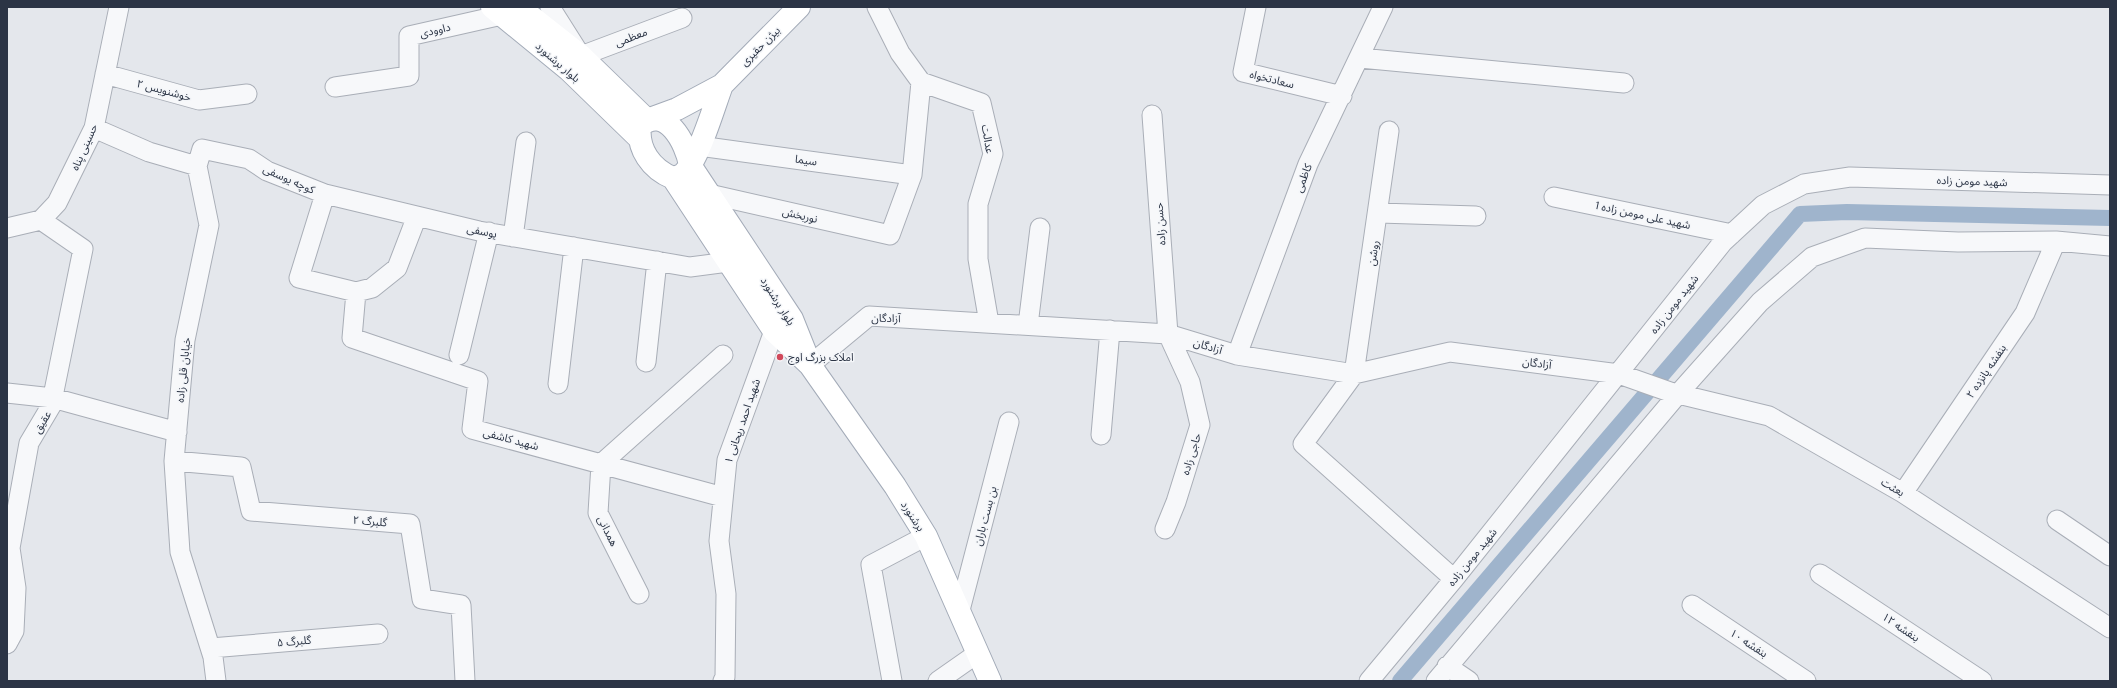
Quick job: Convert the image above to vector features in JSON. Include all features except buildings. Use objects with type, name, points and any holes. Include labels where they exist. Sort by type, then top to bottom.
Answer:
[{"type":"main road","name":"بیژن حقیری","points":[[722,85],[799,7]]},
{"type":"main road","name":"بلوار برشنورد","points":[[504,10],[581,56],[643,128]]},
{"type":"main road","name":"بلوار برشنورد","points":[[504,10],[569,70],[643,128]]},
{"type":"main road","points":[[722,85],[699,146],[690,165],[683,174],[673,178],[662,173],[652,164],[643,150],[643,128],[722,85]]},
{"type":"main road","name":"بلوار برشنورد","points":[[643,128],[656,119],[668,124],[679,137],[687,150],[690,165],[792,319],[810,365]]},
{"type":"main road","name":"بلوار برشنورد","points":[[673,178],[774,331],[810,365]]},
{"type":"main road","name":"برشنورد","points":[[810,365],[895,486],[926,536],[960,610],[990,681]]},
{"type":"street","name":"حسینی پناه","points":[[41,220],[57,203],[94,128],[119,7]]},
{"type":"street","points":[[550,7],[581,56]]},
{"type":"street","points":[[877,7],[900,53],[921,82],[912,175]]},
{"type":"street","name":"سعادتخواه","points":[[1256,7],[1243,72],[1342,96]]},
{"type":"street","name":"کاظمی","points":[[1237,355],[1308,164],[1342,96],[1383,7]]},
{"type":"street","name":"داوودی","points":[[335,87],[409,76],[409,36],[504,10]]},
{"type":"street","name":"معظمی","points":[[581,56],[682,18]]},
{"type":"street","points":[[1360,58],[1624,83]]},
{"type":"street","name":"خوشنویس ۲","points":[[105,74],[199,100],[247,94]]},
{"type":"street","name":"عدالت","points":[[921,82],[981,103],[992,154],[978,204],[978,259],[989,323]]},
{"type":"street","name":"حسن زاده","points":[[1152,115],[1168,334]]},
{"type":"street","points":[[94,128],[150,152],[197,166]]},
{"type":"street","name":"روشن","points":[[1354,374],[1379,213],[1389,131]]},
{"type":"street","points":[[514,237],[526,142]]},
{"type":"street","name":"سیما","points":[[699,146],[912,175]]},
{"type":"street","name":"کوچه یوسفی","points":[[197,166],[202,149],[249,159],[267,171],[324,194]]},
{"type":"street","name":"خیابان قلی زاده","points":[[197,166],[209,225],[185,340],[174,461],[180,552],[211,648],[216,681]]},
{"type":"street","name":"نوربخش","points":[[709,194],[890,235],[912,175]]},
{"type":"street","name":"شهید مومن زاده","points":[[1369,681],[1454,579],[1723,242],[1763,205],[1804,184],[1850,177],[2110,185]]},
{"type":"street","points":[[324,194],[299,278],[356,292],[372,288],[397,268],[417,216]]},
{"type":"street","name":"یوسفی","points":[[324,194],[514,237],[690,267],[728,262]]},
{"type":"street","name":"شهید علی مومن زاده 1","points":[[1554,197],[1732,234]]},
{"type":"street","points":[[1379,213],[1476,216]]},
{"type":"street","points":[[7,228],[41,220]]},
{"type":"street","name":"عقیق","points":[[7,644],[14,631],[16,588],[8,549],[10,529],[29,443],[51,406],[83,248],[41,220]]},
{"type":"street","points":[[1028,325],[1040,228]]},
{"type":"street","points":[[459,355],[489,232]]},
{"type":"street","points":[[1436,681],[1447,666],[1678,394],[1760,302],[1812,257],[1865,238],[1958,242],[2056,242],[2110,246]]},
{"type":"street","name":"بنفشه پانزده ۲","points":[[1903,493],[2025,314],[2056,242]]},
{"type":"street","points":[[558,384],[574,247]]},
{"type":"street","points":[[646,362],[657,261]]},
{"type":"street","name":"شهید کاشفی","points":[[356,292],[352,338],[478,381],[472,428],[723,497]]},
{"type":"street","name":"آزادگان","points":[[810,365],[869,316],[1168,334],[1237,355],[1354,374],[1450,352],[1619,374],[1638,381]]},
{"type":"street","points":[[1101,435],[1110,330]]},
{"type":"street","name":"شهید احمد ریحانی ۱","points":[[723,681],[725,677],[726,594],[719,541],[727,460],[774,331]]},
{"type":"street","name":"حاجی زاده","points":[[1165,529],[1176,502],[1200,425],[1190,382],[1168,334]]},
{"type":"street","points":[[601,464],[723,355]]},
{"type":"street","points":[[1354,374],[1303,444],[1454,579]]},
{"type":"street","name":"بعثت","points":[[1638,381],[1678,394],[1769,416],[1903,493],[2110,628]]},
{"type":"street","points":[[7,393],[53,398],[177,432]]},
{"type":"street","name":"بن بست باران","points":[[960,610],[1009,422]]},
{"type":"street","name":"گلبرگ ۲","points":[[174,461],[241,468],[251,511],[410,524],[422,599],[461,605],[466,681]]},
{"type":"street","name":"همدانی","points":[[601,464],[598,513],[639,594]]},
{"type":"street","points":[[2057,520],[2110,556]]},
{"type":"street","points":[[892,681],[871,565],[926,536]]},
{"type":"street","name":"بنفشه ۱۲","points":[[1820,574],[1982,681]]},
{"type":"street","name":"بنفشه ۱۰","points":[[1692,606],[1806,681]]},
{"type":"street","name":"گلبرگ ۵","points":[[211,648],[378,634]]},
{"type":"street","points":[[938,681],[978,653]]},
{"type":"street","points":[[1447,666],[1469,681]]},
{"type":"waterway","points":[[1400,681],[1800,214],[1847,212],[2110,218]]},
{"type":"place","name":"املاک بزرگ اوج","points":[[780,357]]}]
